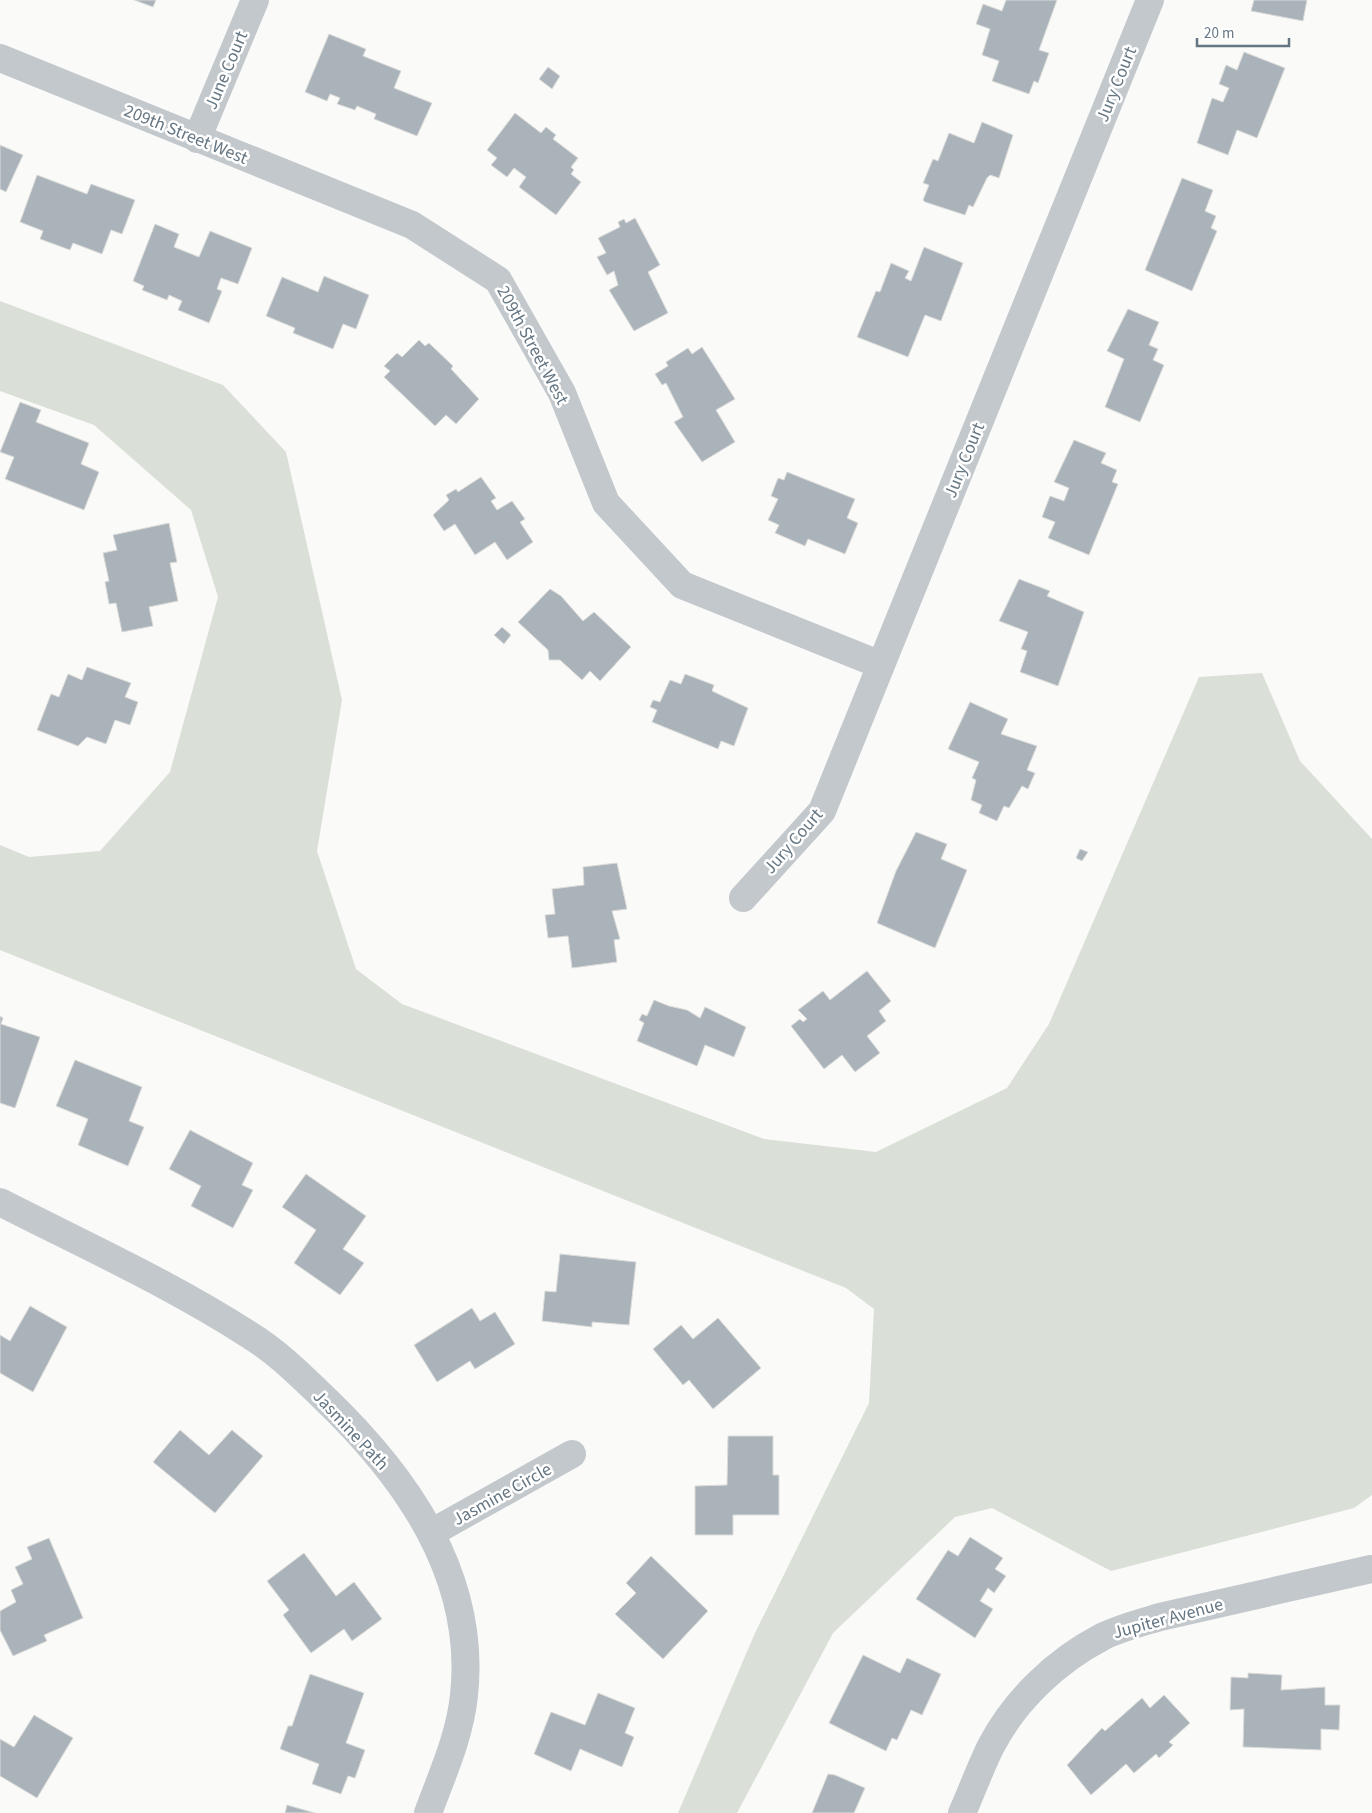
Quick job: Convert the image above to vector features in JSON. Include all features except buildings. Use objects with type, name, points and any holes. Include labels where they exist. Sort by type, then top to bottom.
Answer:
[{"type":"street","name":"June Court","points":[[197,139],[255,0]]},
{"type":"street","name":"Jury Court","points":[[743,898],[822,811],[1150,0]]},
{"type":"street","name":"209th Street West","points":[[0,58],[412,226],[498,280],[562,394],[606,503],[682,584],[881,665]]},
{"type":"street","name":"Jasmine Path","points":[[0,1202],[175,1291],[260,1342],[287,1363],[350,1423],[405,1490],[431,1533],[444,1561],[461,1612],[465,1641],[464,1696],[459,1724],[428,1813]]},
{"type":"street","name":"Jasmine Circle","points":[[431,1533],[572,1454]]},
{"type":"street","name":"Jupiter Avenue","points":[[962,1813],[992,1745],[1011,1715],[1029,1692],[1077,1652],[1103,1637],[1152,1619],[1371,1569]]},
{"type":"shaded area","points":[[0,301],[223,385],[286,452],[342,700],[317,851],[356,969],[402,1004],[764,1139],[876,1152],[1007,1088],[1049,1024],[1199,677],[1262,673],[1300,761],[1372,839],[1372,1495],[1354,1508],[1111,1571],[992,1508],[955,1517],[833,1633],[737,1813],[678,1813],[755,1633],[869,1403],[874,1309],[846,1288],[0,950],[0,845],[29,857],[100,851],[170,772],[218,597],[191,510],[94,425],[0,391]]}]
